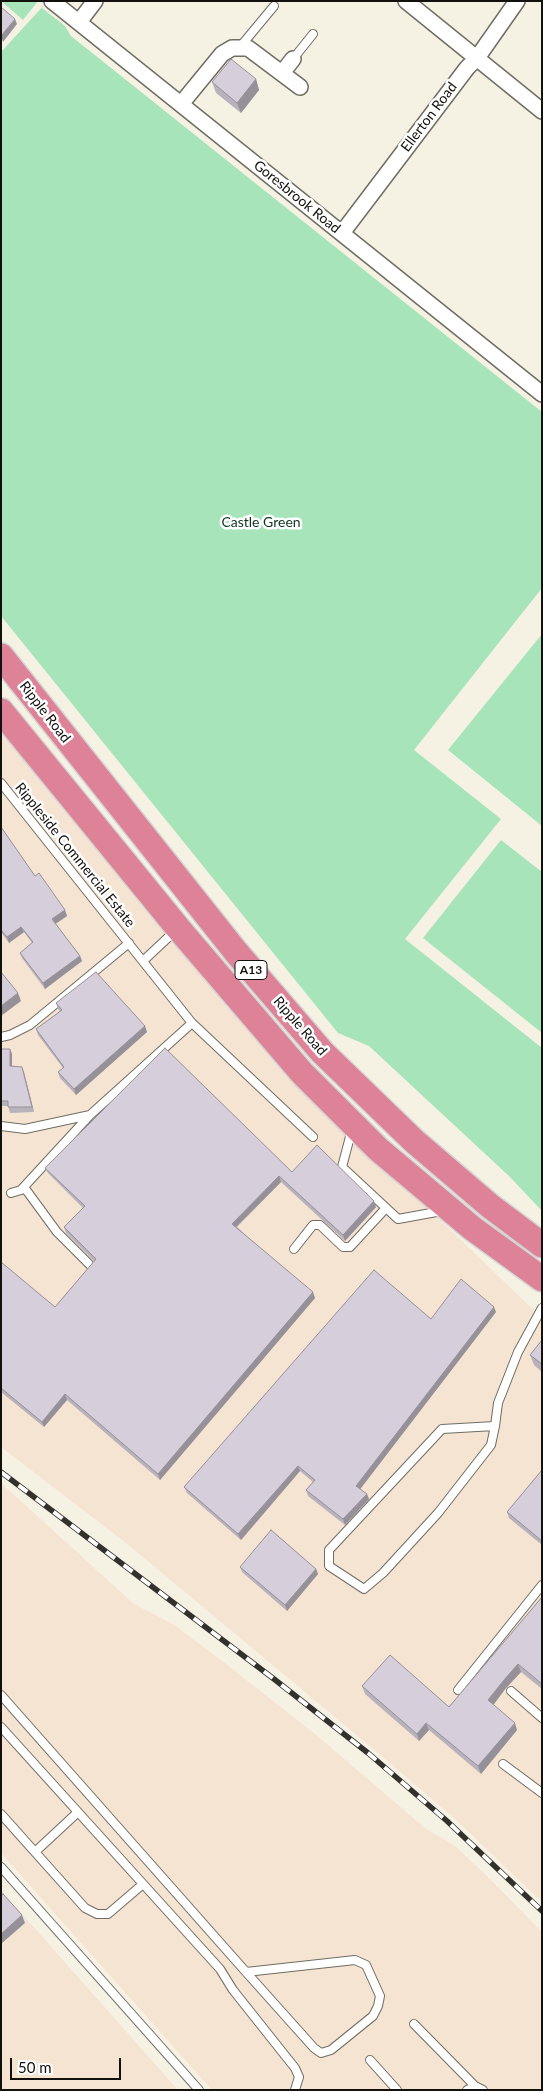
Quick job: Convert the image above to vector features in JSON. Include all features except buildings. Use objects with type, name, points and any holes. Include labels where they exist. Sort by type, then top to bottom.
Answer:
[{"type":"highway","name":"Ripple Road","points":[[1,656],[236,952],[322,1052],[414,1140],[490,1206],[542,1245]]},
{"type":"highway","name":"Ripple Road","points":[[1,711],[178,928],[302,1073],[378,1149],[450,1209],[542,1279]]},
{"type":"street","name":"Goresbrook Road","points":[[52,1],[542,394]]},
{"type":"street","points":[[79,22],[95,1]]},
{"type":"street","points":[[406,1],[542,111]]},
{"type":"street","name":"Ellerton Road","points":[[342,233],[466,68],[477,58],[517,1]]},
{"type":"street","points":[[181,104],[222,54],[232,48],[248,48],[300,87]]},
{"type":"street","points":[[282,73],[293,59]]},
{"type":"lane","points":[[240,47],[274,6]]},
{"type":"lane","points":[[293,59],[314,34]]},
{"type":"lane","name":"Rippleside Commercial Estate","points":[[1,783],[192,1023],[313,1138]]},
{"type":"lane","points":[[143,961],[178,928]]},
{"type":"lane","name":"Rippleside Commercial Estate","points":[[1,1037],[10,1035],[30,1025],[129,943]]},
{"type":"lane","points":[[11,1193],[17,1193],[90,1115],[192,1023]]},
{"type":"lane","points":[[1,1126],[25,1129],[90,1115]]},
{"type":"lane","points":[[353,1124],[342,1167],[398,1219],[450,1209]]},
{"type":"lane","points":[[24,1186],[56,1232],[91,1266]]},
{"type":"lane","points":[[294,1250],[313,1226],[320,1225],[343,1247],[350,1247],[386,1208]]},
{"type":"lane","points":[[495,1426],[442,1429],[329,1550],[328,1566],[364,1588],[383,1573],[444,1505],[491,1445],[495,1426],[498,1403],[518,1352],[542,1308]]},
{"type":"lane","points":[[458,1690],[542,1585]]},
{"type":"lane","points":[[511,1692],[542,1718]]},
{"type":"lane","points":[[1,1695],[246,1972],[314,2048],[321,2053],[330,2050],[373,2016],[378,2006],[380,1996],[366,1965],[355,1960],[246,1972]]},
{"type":"lane","points":[[1,1727],[220,1969],[233,1990],[295,2068],[299,2077],[295,2090]]},
{"type":"lane","points":[[503,1764],[542,1793]]},
{"type":"lane","points":[[35,1852],[78,1812]]},
{"type":"lane","points":[[1,1814],[86,1908],[97,1914],[108,1914],[143,1884]]},
{"type":"lane","points":[[1,1867],[199,2090]]},
{"type":"lane","points":[[414,2024],[475,2089]]},
{"type":"lane","points":[[370,2060],[397,2090]]},
{"type":"shaded area","points":[[1,724],[409,1190],[542,1318],[542,1902],[452,1816],[371,1747],[126,1543],[1,1447]]},
{"type":"shaded area","points":[[1,1483],[134,1604],[173,1624],[314,1733],[425,1828],[455,1846],[542,1932],[542,2090],[212,2090],[1,1853]]},
{"type":"shaded area","points":[[1,1890],[116,2020],[178,2090],[1,2090]]},
{"type":"green space","points":[[1,1],[38,1],[23,20]]},
{"type":"green space","name":"Castle Green","points":[[45,4],[42,8],[65,26],[71,36],[542,412],[542,588],[414,750],[501,819],[405,939],[542,1048],[542,1211],[509,1176],[369,1046],[338,1033],[1,616],[1,52]]},
{"type":"green space","points":[[542,634],[542,826],[448,750]]},
{"type":"green space","points":[[501,840],[542,872],[542,1033],[423,938]]},
{"type":"railway","points":[[1,1472],[274,1679],[368,1753],[447,1821],[542,1911]]}]
